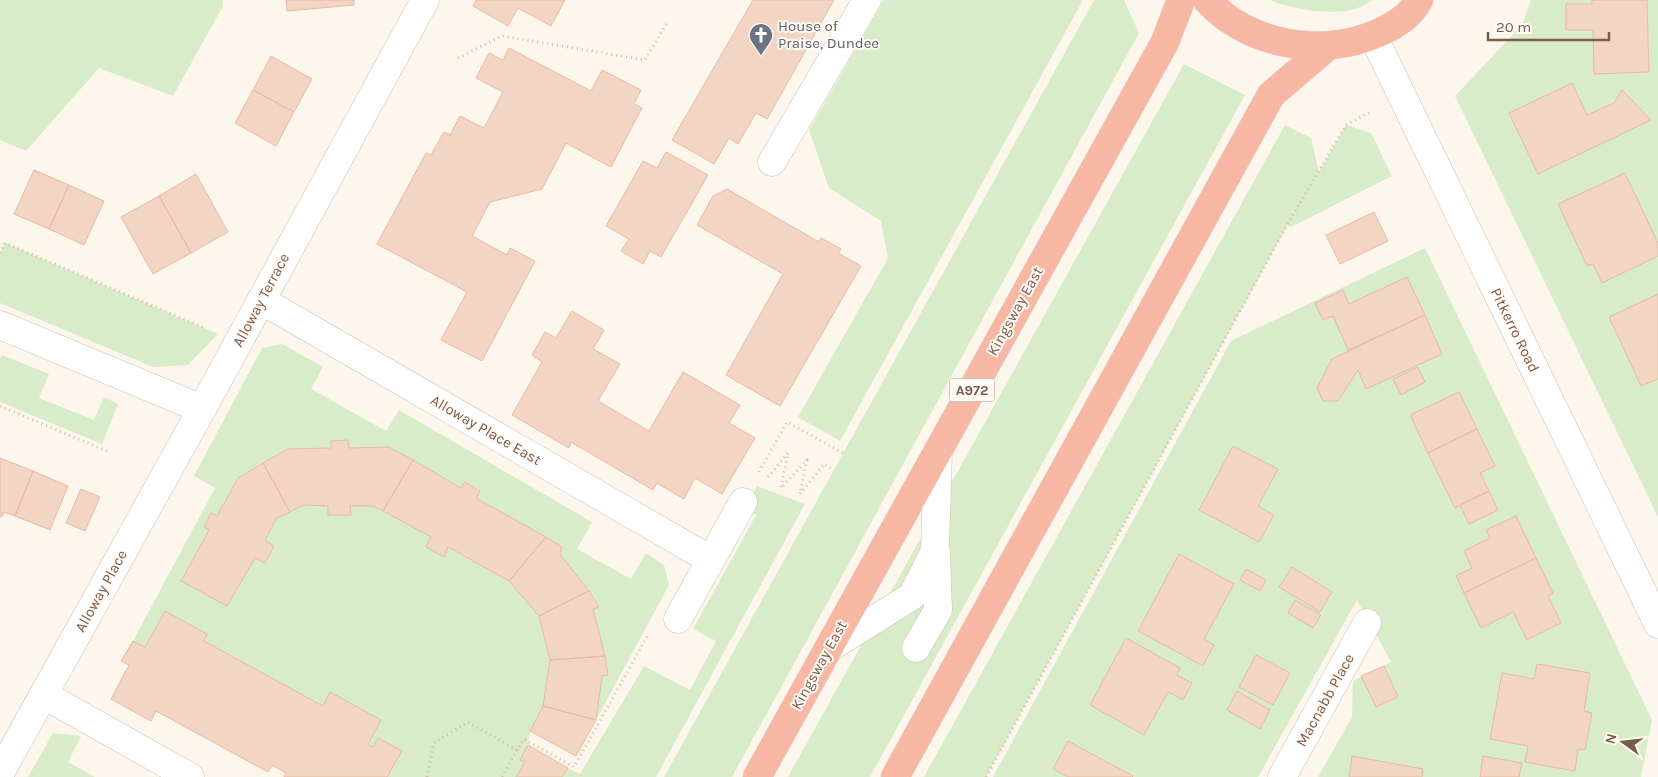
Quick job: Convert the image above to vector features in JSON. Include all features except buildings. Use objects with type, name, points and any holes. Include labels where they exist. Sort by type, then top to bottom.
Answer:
[{"type":"highway","name":"Kingsway East","points":[[757,777],[1165,42],[1181,0]]},
{"type":"highway","points":[[1207,0],[1216,10],[1249,32],[1288,44],[1328,46],[1373,36],[1406,17],[1419,0]]},
{"type":"highway","points":[[896,777],[1271,95],[1328,46]]},
{"type":"street","name":"Alloway Terrace","points":[[202,409],[426,0]]},
{"type":"street","points":[[772,162],[866,0]]},
{"type":"street","name":"Pitkerro Road","points":[[1373,36],[1658,624]]},
{"type":"street","name":"Alloway Place East","points":[[261,300],[711,560]]},
{"type":"street","points":[[0,325],[202,409]]},
{"type":"street","name":"Alloway Place","points":[[0,773],[202,409]]},
{"type":"street","points":[[916,648],[938,610],[936,551],[938,450]]},
{"type":"street","points":[[678,619],[743,502]]},
{"type":"street","points":[[829,648],[912,596],[936,551]]},
{"type":"street","name":"Macnabb Place","points":[[1282,777],[1367,623]]},
{"type":"street","points":[[44,695],[190,777]]},
{"type":"path","points":[[458,58],[502,36],[644,60],[668,21]]},
{"type":"path","points":[[986,777],[1287,225],[1346,125],[1402,96]]},
{"type":"path","points":[[0,254],[5,243],[209,330]]},
{"type":"path","points":[[0,406],[109,452]]},
{"type":"path","points":[[743,502],[787,422],[844,453]]},
{"type":"path","points":[[757,477],[765,481],[788,453],[781,488],[807,460],[800,494],[824,464],[834,470]]},
{"type":"path","points":[[502,777],[524,739],[574,767],[663,610],[678,619]]},
{"type":"path","points":[[427,777],[434,743],[468,722],[517,750]]},
{"type":"green space","points":[[0,0],[223,0],[223,6],[173,96],[99,68],[26,151],[0,140]]},
{"type":"green space","points":[[884,0],[1083,0],[840,441],[798,417],[888,258],[881,221],[829,188],[809,130]]},
{"type":"green space","points":[[1094,0],[1124,0],[1139,33],[732,777],[664,777]]},
{"type":"green space","points":[[1270,0],[1373,0],[1355,9],[1324,12],[1300,9]]},
{"type":"green space","points":[[1531,0],[1658,0],[1658,517],[1455,96],[1522,25]]},
{"type":"green space","points":[[1184,64],[1245,95],[870,777],[788,777]]},
{"type":"green space","points":[[1285,125],[1311,138],[1319,172],[1346,125],[1371,133],[1392,176],[1291,227],[1287,226],[986,777],[924,777]]},
{"type":"green space","points":[[5,243],[218,334],[188,365],[153,367],[0,303],[0,253]]},
{"type":"green space","points":[[1425,248],[1652,720],[1641,777],[1318,777],[1352,717],[1353,681],[1391,662],[1357,600],[1258,777],[993,777],[1231,341]]},
{"type":"green space","points":[[282,344],[323,367],[311,389],[386,431],[399,410],[592,522],[577,549],[631,579],[646,553],[664,565],[669,585],[596,720],[602,676],[608,675],[593,609],[599,606],[546,537],[476,498],[480,490],[465,482],[461,488],[389,447],[349,448],[348,440],[331,441],[331,448],[288,449],[238,478],[217,516],[211,513],[204,527],[209,530],[182,581],[227,606],[255,558],[265,563],[274,546],[265,540],[277,518],[303,505],[328,506],[328,515],[350,515],[350,506],[373,506],[431,537],[426,547],[444,557],[448,547],[509,581],[539,616],[550,660],[543,706],[530,731],[528,745],[521,759],[525,762],[516,777],[387,777],[373,747],[368,744],[380,720],[330,693],[323,706],[204,641],[207,634],[165,611],[145,647],[133,641],[215,488],[194,476],[262,348]]},
{"type":"green space","points":[[2,355],[49,374],[39,398],[94,420],[104,397],[118,404],[102,444],[0,402],[0,359]]},
{"type":"green space","points":[[757,486],[805,504],[656,777],[562,777],[568,768],[580,774],[644,666],[690,690],[716,641],[693,629],[756,515],[745,508]]},
{"type":"green space","points":[[53,733],[81,736],[68,762],[95,777],[28,777]]},
{"type":"place","name":"House of Praise, Dundee","points":[[761,56]]}]
